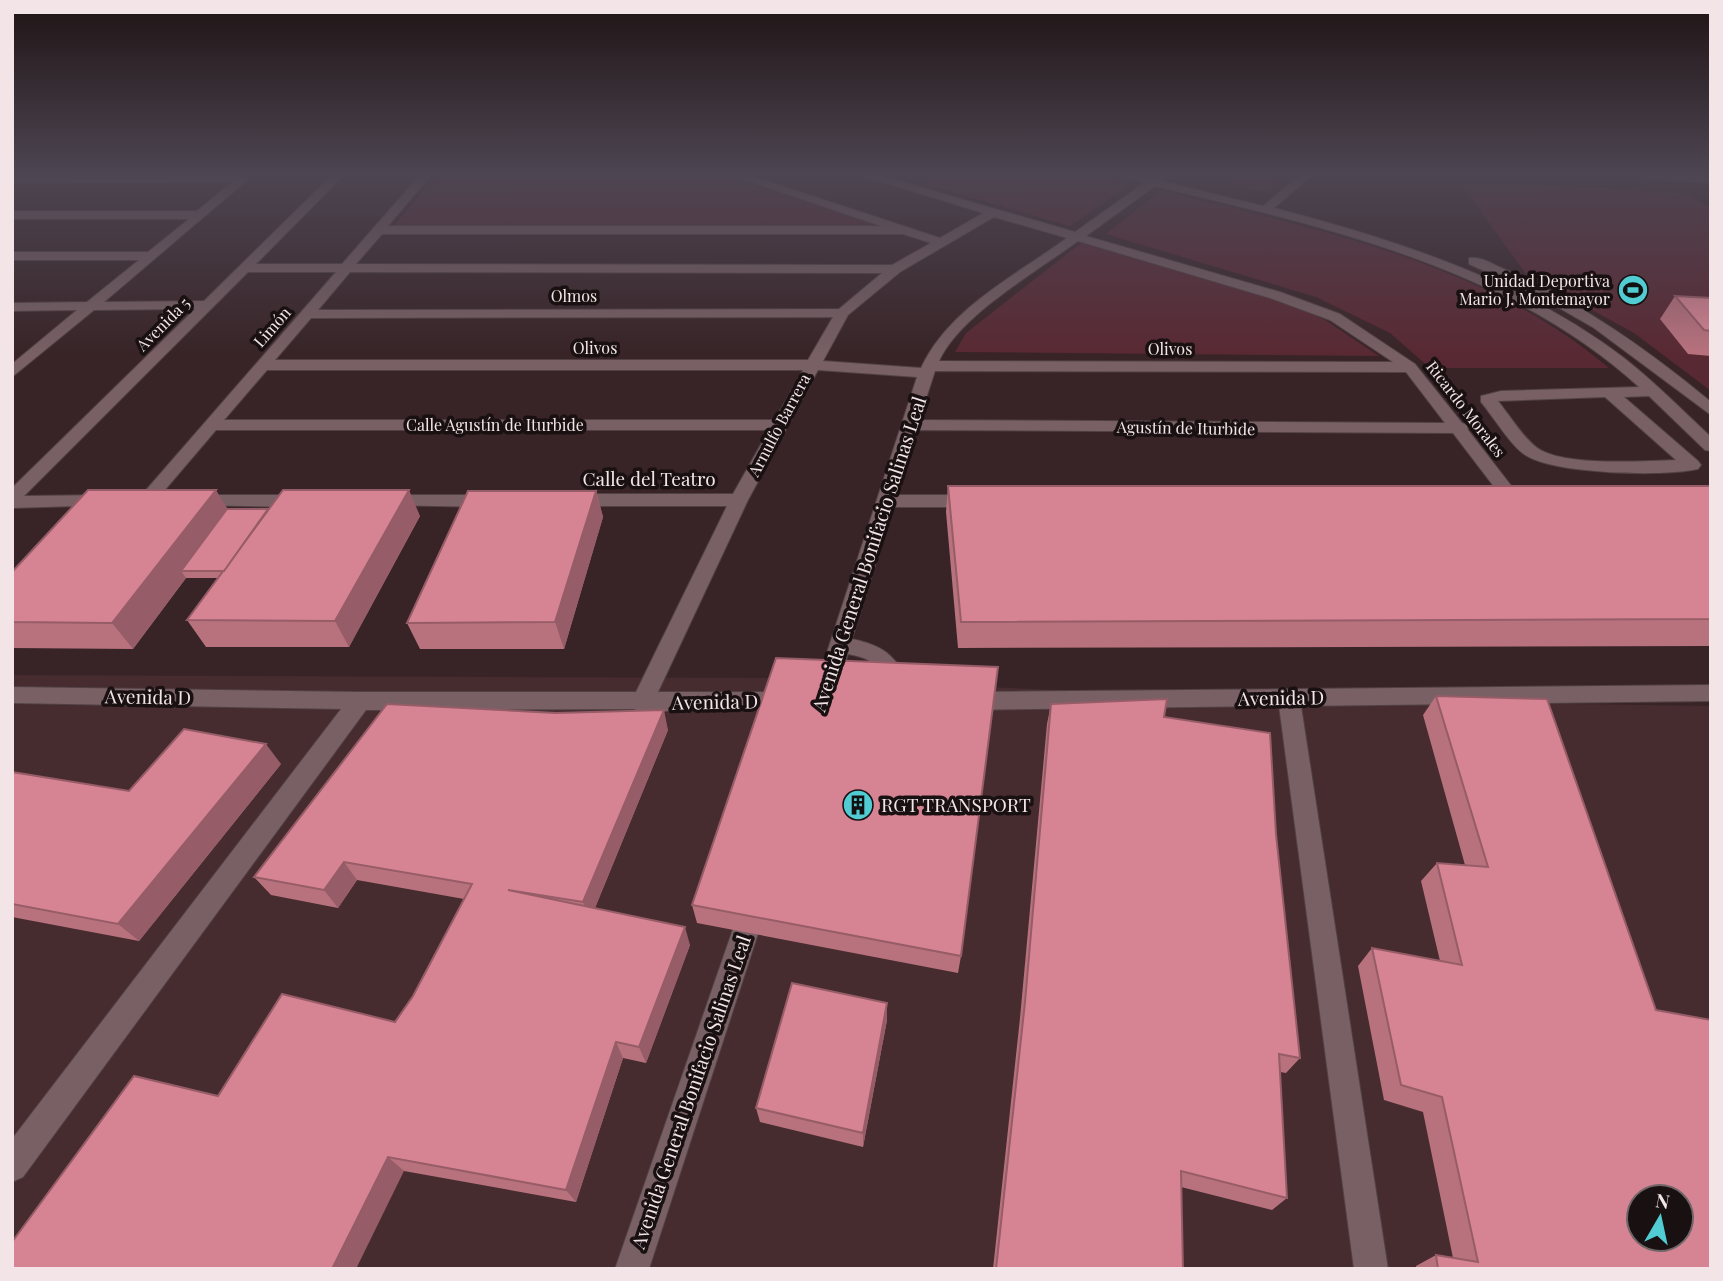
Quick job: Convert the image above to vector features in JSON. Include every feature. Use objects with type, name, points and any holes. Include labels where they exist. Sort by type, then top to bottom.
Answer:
[{"type":"street","points":[[16,366],[176,235]]},
{"type":"street","name":"Avenida 5","points":[[12,500],[279,235]]},
{"type":"street","name":"Limón","points":[[132,501],[211,425],[376,235]]},
{"type":"street","points":[[917,235],[944,243]]},
{"type":"street","name":"Arnulfo Barrera","points":[[642,703],[739,500],[842,313],[895,269],[957,235]]},
{"type":"street","name":"Ricardo Morales","points":[[1068,235],[1322,311],[1363,334],[1410,366],[1521,501],[1488,501]]},
{"type":"street","name":"Avenida General Bonifacio Salinas Leal","points":[[820,706],[939,345],[959,322],[1079,235]]},
{"type":"street","points":[[1356,235],[1461,270],[1545,313],[1616,359],[1711,446]]},
{"type":"street","points":[[12,256],[150,256]]},
{"type":"street","points":[[1466,257],[1566,303],[1650,359],[1711,410]]},
{"type":"street","points":[[245,268],[895,269]]},
{"type":"street","points":[[12,307],[207,305]]},
{"type":"street","name":"Olmos","points":[[306,314],[842,313]]},
{"type":"street","points":[[1616,359],[1650,359]]},
{"type":"street","name":"Olivos","points":[[263,365],[811,365],[929,370],[1410,366]]},
{"type":"street","points":[[1652,391],[1501,396],[1487,399],[1531,452],[1539,456],[1575,464],[1711,465]]},
{"type":"street","points":[[1610,393],[1692,465]]},
{"type":"street","name":"Calle Agustín de Iturbide","points":[[211,425],[779,425]]},
{"type":"street","name":"Agustín de Iturbide","points":[[911,425],[1461,428]]},
{"type":"street","points":[[12,500],[325,501]]},
{"type":"street","points":[[366,501],[504,500]]},
{"type":"street","name":"Calle del Teatro","points":[[546,500],[739,500]]},
{"type":"street","points":[[888,501],[998,501]]},
{"type":"street","points":[[841,645],[876,652],[884,658],[892,667],[909,701],[876,701]]},
{"type":"street","name":"Avenida D","points":[[944,701],[1711,693]]},
{"type":"street","name":"Avenida D","points":[[12,695],[820,706],[849,700]]},
{"type":"street","points":[[1289,698],[1371,1269]]},
{"type":"street","points":[[12,1166],[360,701]]},
{"type":"street","name":"Avenida General Bonifacio Salinas Leal","points":[[632,1269],[761,885]]},
{"type":"shaded area","points":[[1109,235],[1334,235],[1453,275],[1508,301],[1560,331],[1609,368],[1430,368],[1390,333],[1316,297]]},
{"type":"shaded area","name":"Unidad Deportiva Mario J. Montemayor","points":[[1498,235],[1711,235],[1711,391],[1634,333],[1526,274]]},
{"type":"shaded area","points":[[1081,243],[1293,305],[1325,320],[1379,356],[955,352],[966,333]]},
{"type":"shaded area","points":[[12,675],[778,678],[1290,700],[1711,706],[1711,1269],[12,1269]]},
{"type":"building","points":[[1675,296],[1711,298],[1711,331],[1704,330]]},
{"type":"building","points":[[948,486],[1711,486],[1711,619],[961,622]]},
{"type":"building","points":[[88,490],[216,490],[112,623],[12,622],[12,572]]},
{"type":"building","points":[[283,490],[409,490],[335,621],[187,620]]},
{"type":"building","points":[[468,491],[596,491],[555,622],[407,623]]},
{"type":"building","points":[[227,509],[268,509],[224,571],[181,571]]},
{"type":"building","name":"RGT TRANSPORT","points":[[776,658],[998,667],[961,956],[692,905]]},
{"type":"building","points":[[1436,696],[1547,699],[1656,1010],[1711,1020],[1711,1269],[1438,1269],[1436,1255],[1478,1262],[1442,1097],[1401,1085],[1372,948],[1462,965],[1437,863],[1488,867]]},
{"type":"building","points":[[1167,699],[1164,717],[1270,733],[1276,834],[1300,1058],[1279,1054],[1287,1198],[1181,1171],[1183,1269],[996,1269],[1025,1002],[1051,704]]},
{"type":"building","points":[[387,704],[556,713],[664,710],[583,902],[508,890],[685,927],[639,1047],[616,1042],[566,1190],[388,1157],[332,1269],[12,1269],[12,1242],[134,1076],[218,1096],[282,994],[395,1022],[413,996],[472,884],[344,862],[324,890],[254,877]]},
{"type":"building","points":[[184,729],[266,744],[118,924],[12,904],[12,772],[129,791]]},
{"type":"building","points":[[792,983],[887,1003],[863,1133],[756,1108]]},
{"type":"place","name":"Unidad Deportiva Mario J. Montemayor","points":[[1633,290]]},
{"type":"place","name":"RGT TRANSPORT","points":[[858,805]]}]
